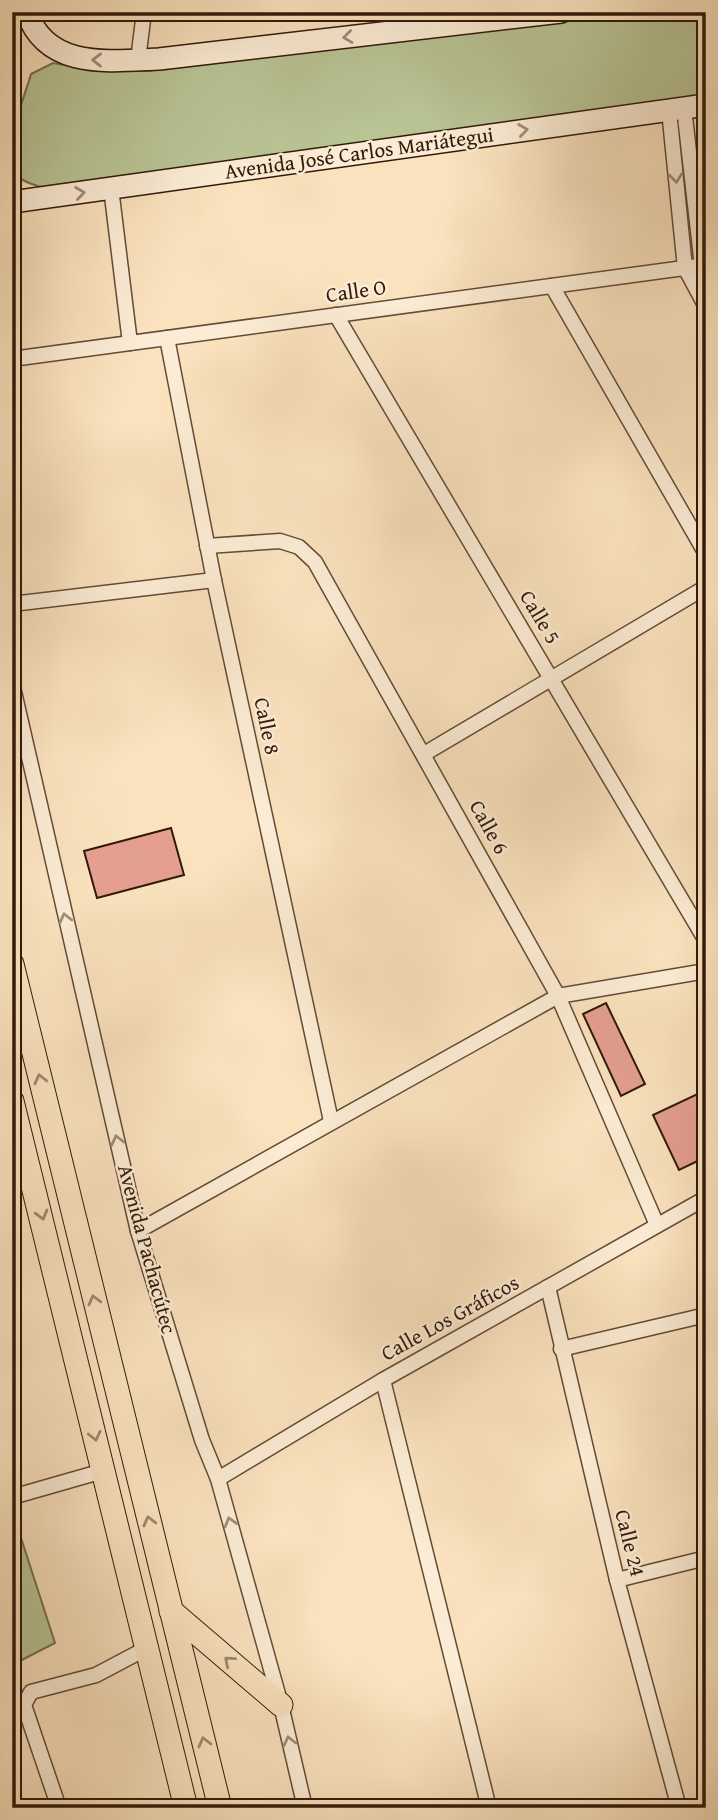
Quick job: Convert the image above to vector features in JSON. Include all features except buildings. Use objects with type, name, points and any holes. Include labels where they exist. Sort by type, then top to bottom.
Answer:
[{"type":"main road","points":[[12,964],[220,1808]]},
{"type":"main road","points":[[12,1101],[186,1808]]},
{"type":"main road","points":[[171,1611],[281,1705]]},
{"type":"street","points":[[27,12],[43,40],[70,57],[138,60],[561,12]]},
{"type":"street","points":[[138,60],[144,12]]},
{"type":"street","name":"Avenida José Carlos Mariátegui","points":[[12,202],[706,105]]},
{"type":"street","points":[[677,109],[685,268],[706,307]]},
{"type":"street","points":[[677,109],[704,268]]},
{"type":"street","points":[[111,188],[130,343]]},
{"type":"street","name":"Calle O","points":[[12,359],[685,268],[704,268]]},
{"type":"street","points":[[552,286],[706,554]]},
{"type":"street","name":"Calle 5","points":[[336,315],[706,941]]},
{"type":"street","name":"Calle 8","points":[[166,338],[214,580],[331,1121]]},
{"type":"street","name":"Calle 6","points":[[207,546],[280,541],[299,547],[315,562],[558,996],[657,1225]]},
{"type":"street","points":[[12,604],[214,580]]},
{"type":"street","points":[[424,754],[706,586]]},
{"type":"street","name":"Avenida Pachacútec","points":[[12,683],[138,1231],[202,1440],[218,1479],[281,1705],[305,1808]]},
{"type":"street","points":[[138,1231],[558,996],[706,971]]},
{"type":"street","name":"Calle Los Gráficos","points":[[218,1479],[383,1380],[706,1198]]},
{"type":"street","name":"Calle 24","points":[[548,1287],[617,1580],[679,1808]]},
{"type":"street","points":[[561,1349],[706,1315]]},
{"type":"street","points":[[383,1380],[489,1808]]},
{"type":"street","points":[[12,1497],[103,1471]]},
{"type":"street","points":[[617,1580],[706,1558]]},
{"type":"street","points":[[59,1808],[24,1705],[26,1697],[31,1692],[96,1675],[147,1648]]},
{"type":"green space","points":[[616,12],[706,12],[706,97],[41,187],[22,180],[14,171],[11,149],[13,136],[31,74],[53,63],[88,69],[147,71]]},
{"type":"green space","points":[[12,1510],[55,1643],[12,1665]]}]
